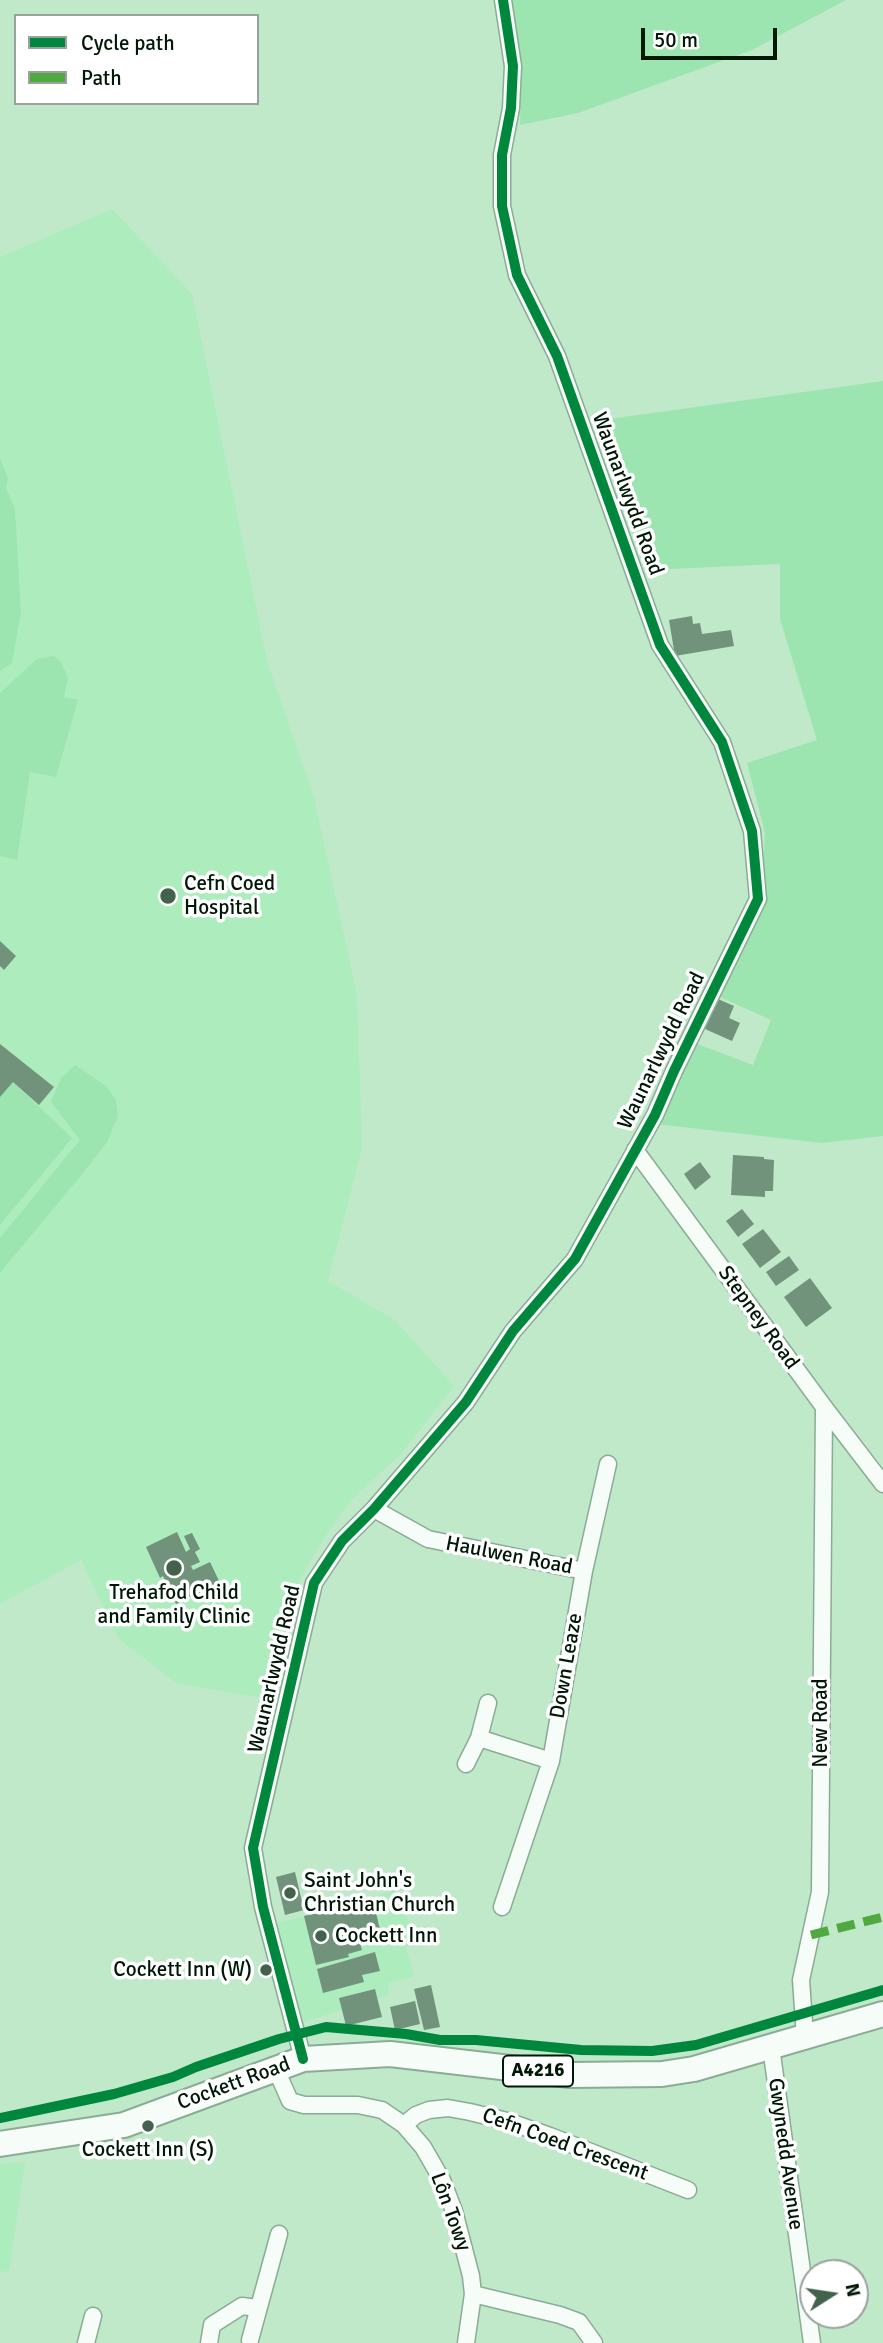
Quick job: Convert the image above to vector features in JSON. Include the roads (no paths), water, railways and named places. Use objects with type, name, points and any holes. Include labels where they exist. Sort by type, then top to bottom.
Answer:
[{"type":"main road","name":"Cockett Road","points":[[0,2144],[124,2125],[275,2067],[303,2059],[390,2054],[570,2075],[662,2074],[694,2069],[883,2014]]},
{"type":"street","name":"Waunarlwydd Road","points":[[303,2059],[265,1914],[253,1847],[314,1583],[342,1541],[374,1509],[466,1402],[513,1331],[575,1259],[655,1115],[758,899],[752,831],[722,742],[660,645],[557,356],[517,275],[502,206],[502,155],[511,108],[513,66],[503,0]]},
{"type":"street","name":"Stepney Road","points":[[635,1150],[883,1484]]},
{"type":"street","name":"New Road","points":[[805,2037],[801,1980],[820,1892],[824,1407]]},
{"type":"street","name":"Haulwen Road","points":[[374,1509],[428,1539],[584,1571],[608,1464]]},
{"type":"street","name":"Down Leaze","points":[[502,1908],[551,1761],[584,1571]]},
{"type":"street","points":[[466,1764],[479,1738],[488,1703]]},
{"type":"street","points":[[479,1738],[551,1761]]},
{"type":"street","name":"Gwynedd Avenue","points":[[771,2047],[812,2343]]},
{"type":"street","name":"Lôn Towy","points":[[275,2067],[290,2101],[304,2105],[358,2105],[382,2110],[404,2125],[424,2147],[442,2180],[459,2230],[473,2294],[466,2343]]},
{"type":"street","name":"Cefn Coed Crescent","points":[[404,2125],[416,2115],[429,2110],[448,2108],[507,2120],[688,2190]]},
{"type":"street","points":[[250,2340],[279,2234]]},
{"type":"street","points":[[473,2294],[579,2322],[594,2343]]},
{"type":"street","points":[[209,2343],[212,2325],[242,2306],[258,2308]]},
{"type":"street","points":[[86,2343],[93,2316]]},
{"type":"place","name":"Cefn Coed Hospital","points":[[168,896]]},
{"type":"place","name":"Trehafod Child and Family Clinic","points":[[174,1568]]},
{"type":"place","name":"Saint John's Christian Church","points":[[290,1893]]},
{"type":"place","name":"Cockett Inn","points":[[321,1936]]},
{"type":"place","name":"Cockett Inn (W)","points":[[266,1970]]},
{"type":"place","name":"Cockett Inn (S)","points":[[148,2126]]}]
